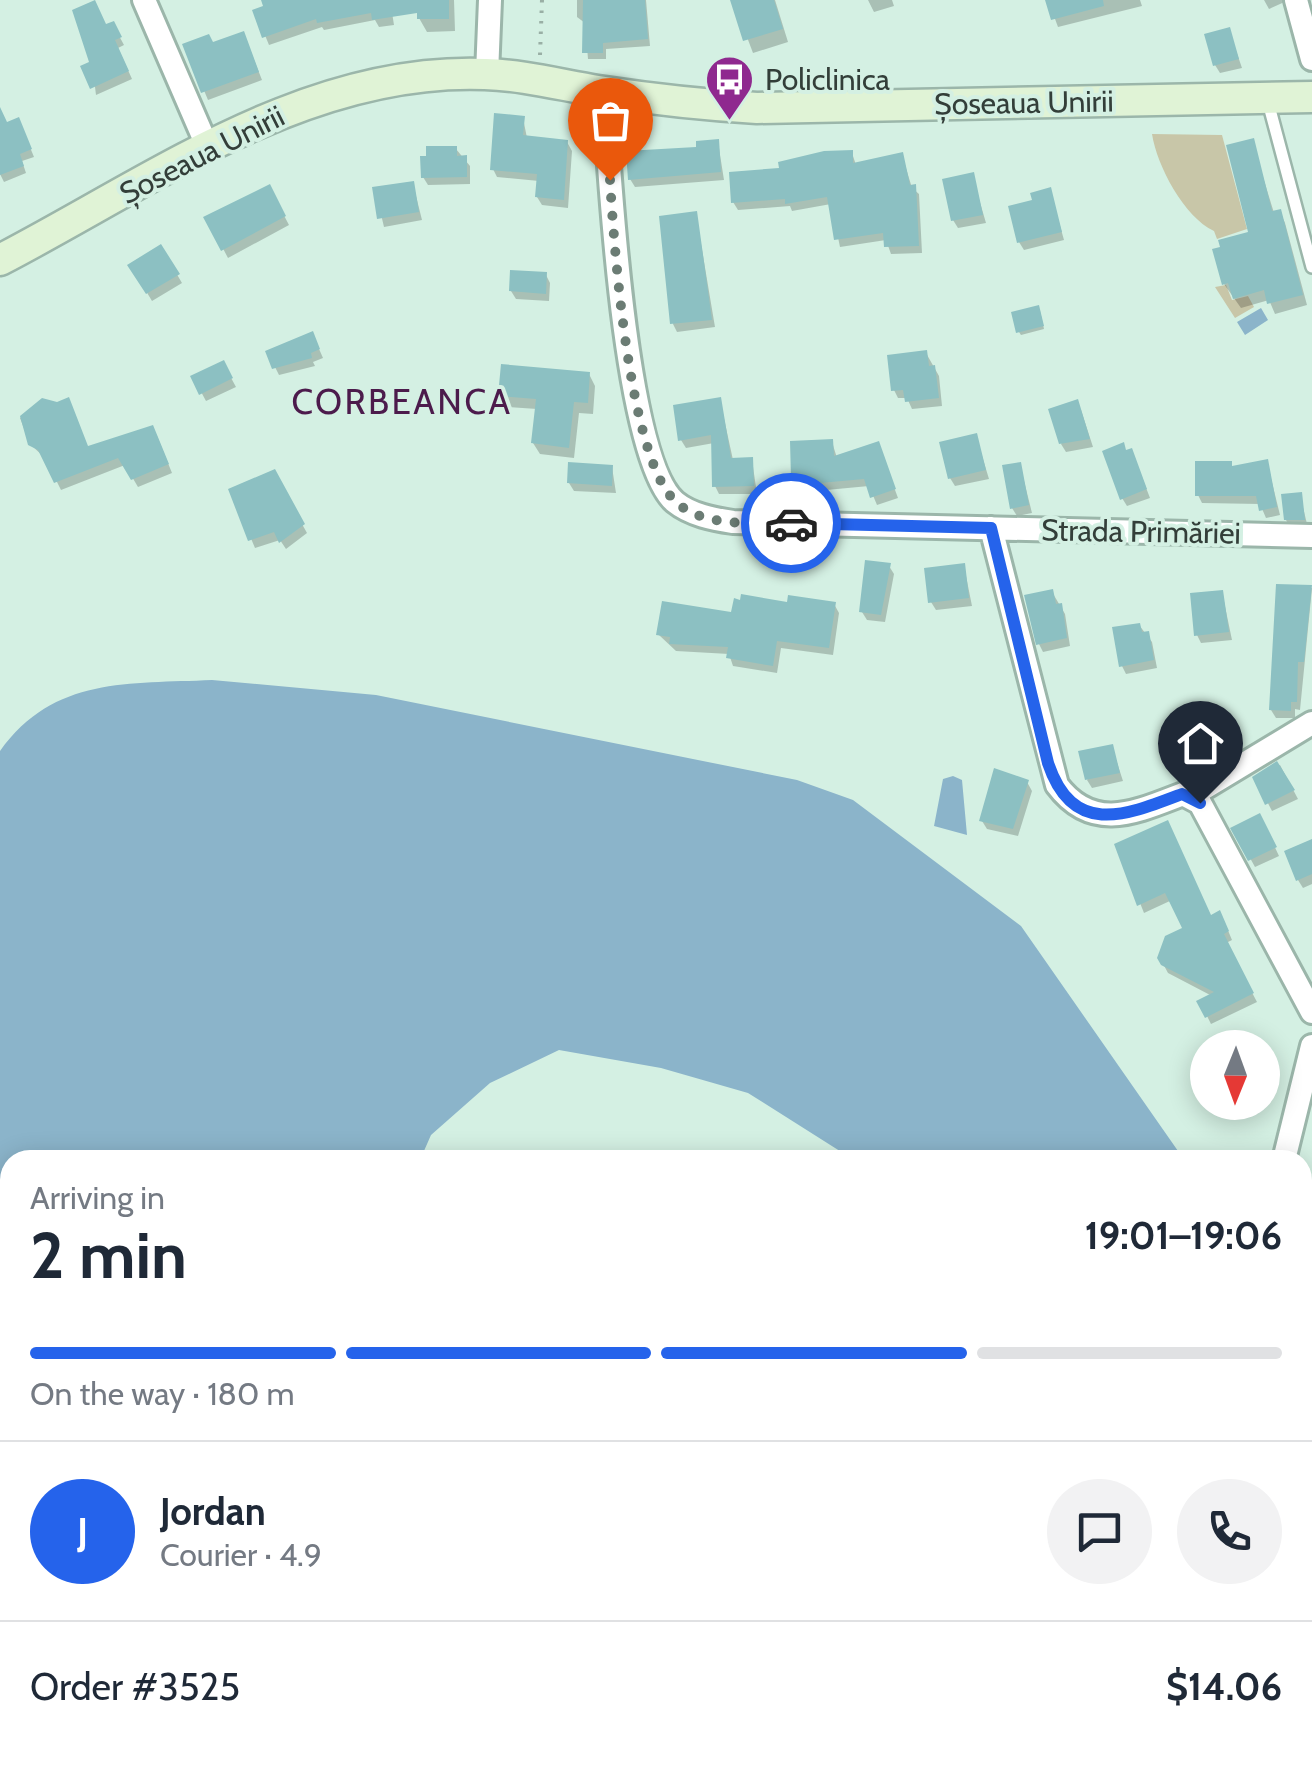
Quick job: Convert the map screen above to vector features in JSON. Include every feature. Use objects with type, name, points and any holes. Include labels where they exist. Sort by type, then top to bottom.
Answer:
[{"type":"main road","name":"Șoseaua Unirii","points":[[0,260],[253,125],[342,91],[412,77],[487,74],[604,92],[757,108],[1312,97]]},
{"type":"street","points":[[144,0],[208,148]]},
{"type":"street","points":[[487,74],[490,0]]},
{"type":"street","points":[[1296,0],[1312,59]]},
{"type":"street","name":"Strada Primăriei","points":[[604,92],[622,313],[643,427],[657,473],[675,502],[693,512],[733,522],[1312,536]]},
{"type":"street","points":[[991,528],[1048,763],[1066,796],[1102,816],[1138,812],[1182,794],[1192,796],[1215,826],[1312,1012]]},
{"type":"street","points":[[1192,796],[1312,723]]},
{"type":"street","points":[[1290,1150],[1303,1127],[1312,1046]]},
{"type":"lane","points":[[1267,98],[1312,267]]},
{"type":"path","points":[[539,81],[542,0]]},
{"type":"shaded area","points":[[1152,134],[1222,135],[1247,229],[1217,239],[1214,231],[1192,214],[1166,175]]},
{"type":"shaded area","points":[[1226,285],[1232,300],[1248,296],[1254,307],[1235,318],[1215,287]]},
{"type":"water","points":[[1261,308],[1268,320],[1245,335],[1237,322]]},
{"type":"water","points":[[212,680],[376,695],[797,780],[853,800],[1021,926],[1177,1150],[838,1150],[748,1093],[661,1068],[559,1050],[490,1083],[431,1135],[424,1150],[0,1150],[0,751],[44,709],[69,697],[95,689]]},
{"type":"water","points":[[953,776],[962,780],[967,835],[934,826],[943,779]]},
{"type":"building","points":[[95,0],[106,24],[114,21],[122,37],[115,40],[129,71],[90,89],[80,66],[89,62],[72,10]]},
{"type":"building","points":[[261,0],[449,0],[449,19],[417,19],[417,13],[372,20],[371,13],[317,23],[316,19],[262,38],[252,10],[263,6]]},
{"type":"building","points":[[583,0],[645,0],[648,39],[603,43],[603,53],[582,53]]},
{"type":"building","points":[[730,0],[774,0],[783,29],[743,41]]},
{"type":"building","points":[[1045,0],[1103,0],[1104,6],[1051,20]]},
{"type":"building","points":[[1230,27],[1239,59],[1213,66],[1204,34]]},
{"type":"building","points":[[244,31],[259,72],[201,93],[182,44],[209,34],[213,42]]},
{"type":"building","points":[[0,107],[7,122],[19,117],[32,149],[20,154],[24,166],[0,175]]},
{"type":"building","points":[[494,113],[525,116],[523,135],[568,140],[564,200],[535,197],[537,174],[490,170]]},
{"type":"building","points":[[1254,138],[1272,211],[1281,209],[1303,295],[1267,304],[1264,290],[1233,299],[1228,283],[1222,285],[1212,249],[1220,247],[1218,240],[1248,232],[1226,145]]},
{"type":"building","points":[[719,139],[721,172],[628,180],[626,151],[696,147],[696,141]]},
{"type":"building","points":[[426,146],[457,146],[457,156],[467,155],[467,177],[421,178],[420,156],[426,156]]},
{"type":"building","points":[[853,150],[853,163],[903,152],[910,185],[916,184],[919,246],[884,247],[883,233],[834,240],[827,197],[785,204],[785,199],[731,203],[729,172],[779,168],[778,162],[824,151]]},
{"type":"building","points":[[974,172],[983,215],[951,221],[942,179]]},
{"type":"building","points":[[414,181],[419,212],[377,219],[372,187]]},
{"type":"building","points":[[270,184],[286,216],[221,251],[203,217]]},
{"type":"building","points":[[1051,187],[1062,232],[1017,243],[1008,206],[1032,200],[1030,193]]},
{"type":"building","points":[[697,211],[712,320],[670,324],[659,216]]},
{"type":"building","points":[[161,244],[180,274],[146,294],[127,265]]},
{"type":"building","points":[[510,270],[547,272],[546,294],[509,291]]},
{"type":"building","points":[[1039,305],[1044,326],[1016,333],[1011,312]]},
{"type":"building","points":[[313,331],[320,349],[311,353],[312,358],[272,369],[265,351]]},
{"type":"building","points":[[927,350],[929,366],[935,365],[939,398],[905,402],[903,390],[891,391],[887,355]]},
{"type":"building","points":[[224,360],[233,378],[199,395],[190,376]]},
{"type":"building","points":[[501,364],[590,372],[588,403],[574,402],[569,448],[531,443],[536,399],[498,396]]},
{"type":"building","points":[[69,397],[88,446],[153,425],[169,464],[131,480],[118,458],[54,483],[38,450],[28,445],[20,416],[42,398],[57,402]]},
{"type":"building","points":[[721,397],[731,458],[753,457],[754,486],[712,487],[711,435],[678,441],[673,405]]},
{"type":"building","points":[[1078,399],[1090,439],[1059,444],[1048,409]]},
{"type":"building","points":[[977,433],[986,470],[948,479],[939,442]]},
{"type":"building","points":[[833,439],[834,456],[879,441],[896,489],[870,498],[864,479],[798,485],[798,478],[791,478],[790,441]]},
{"type":"building","points":[[1124,442],[1126,450],[1132,448],[1147,489],[1120,500],[1102,451]]},
{"type":"building","points":[[1268,459],[1277,507],[1259,511],[1256,496],[1195,496],[1195,461],[1232,461],[1232,466]]},
{"type":"building","points":[[568,462],[613,465],[612,486],[567,483]]},
{"type":"building","points":[[1021,462],[1029,505],[1010,509],[1002,465]]},
{"type":"building","points":[[275,469],[305,524],[279,543],[274,532],[248,541],[228,489]]},
{"type":"building","points":[[1302,492],[1305,520],[1284,520],[1281,494]]},
{"type":"building","points":[[865,560],[891,563],[881,615],[859,612]]},
{"type":"building","points":[[965,563],[969,598],[928,603],[924,568]]},
{"type":"building","points":[[1276,584],[1312,585],[1304,662],[1298,662],[1297,702],[1291,702],[1291,711],[1269,710]]},
{"type":"building","points":[[1053,589],[1056,604],[1062,603],[1067,638],[1036,645],[1024,595]]},
{"type":"building","points":[[1223,590],[1229,632],[1194,636],[1190,593]]},
{"type":"building","points":[[741,594],[787,602],[788,595],[836,602],[829,648],[777,641],[773,666],[726,658],[728,647],[669,644],[670,637],[656,635],[662,601],[731,612],[734,598],[740,600]]},
{"type":"building","points":[[1140,623],[1142,632],[1149,631],[1154,660],[1119,667],[1112,627]]},
{"type":"building","points":[[1113,744],[1120,773],[1085,780],[1078,751]]},
{"type":"building","points":[[1277,761],[1295,790],[1265,805],[1252,777]]},
{"type":"building","points":[[994,768],[1029,780],[1013,829],[979,821]]},
{"type":"building","points":[[1260,813],[1277,847],[1248,861],[1230,828]]},
{"type":"building","points":[[1168,820],[1211,915],[1220,910],[1229,931],[1224,934],[1254,993],[1205,1018],[1196,1001],[1214,992],[1161,965],[1157,958],[1165,936],[1182,928],[1165,893],[1137,906],[1114,844]]},
{"type":"building","points":[[1312,839],[1312,874],[1296,881],[1284,851]]},
{"type":"way so far","points":[[610,180],[622,313],[643,427],[663,486],[675,502],[714,519],[791,523]]},
{"type":"place","name":"Policlinica","points":[[730,122]]},
{"type":"district","name":"CORBEANCA","points":[[402,402]]},
{"type":"route","points":[[791,523],[991,528],[1048,763],[1066,796],[1084,810],[1102,816],[1138,812],[1182,794],[1200,803]]}]
